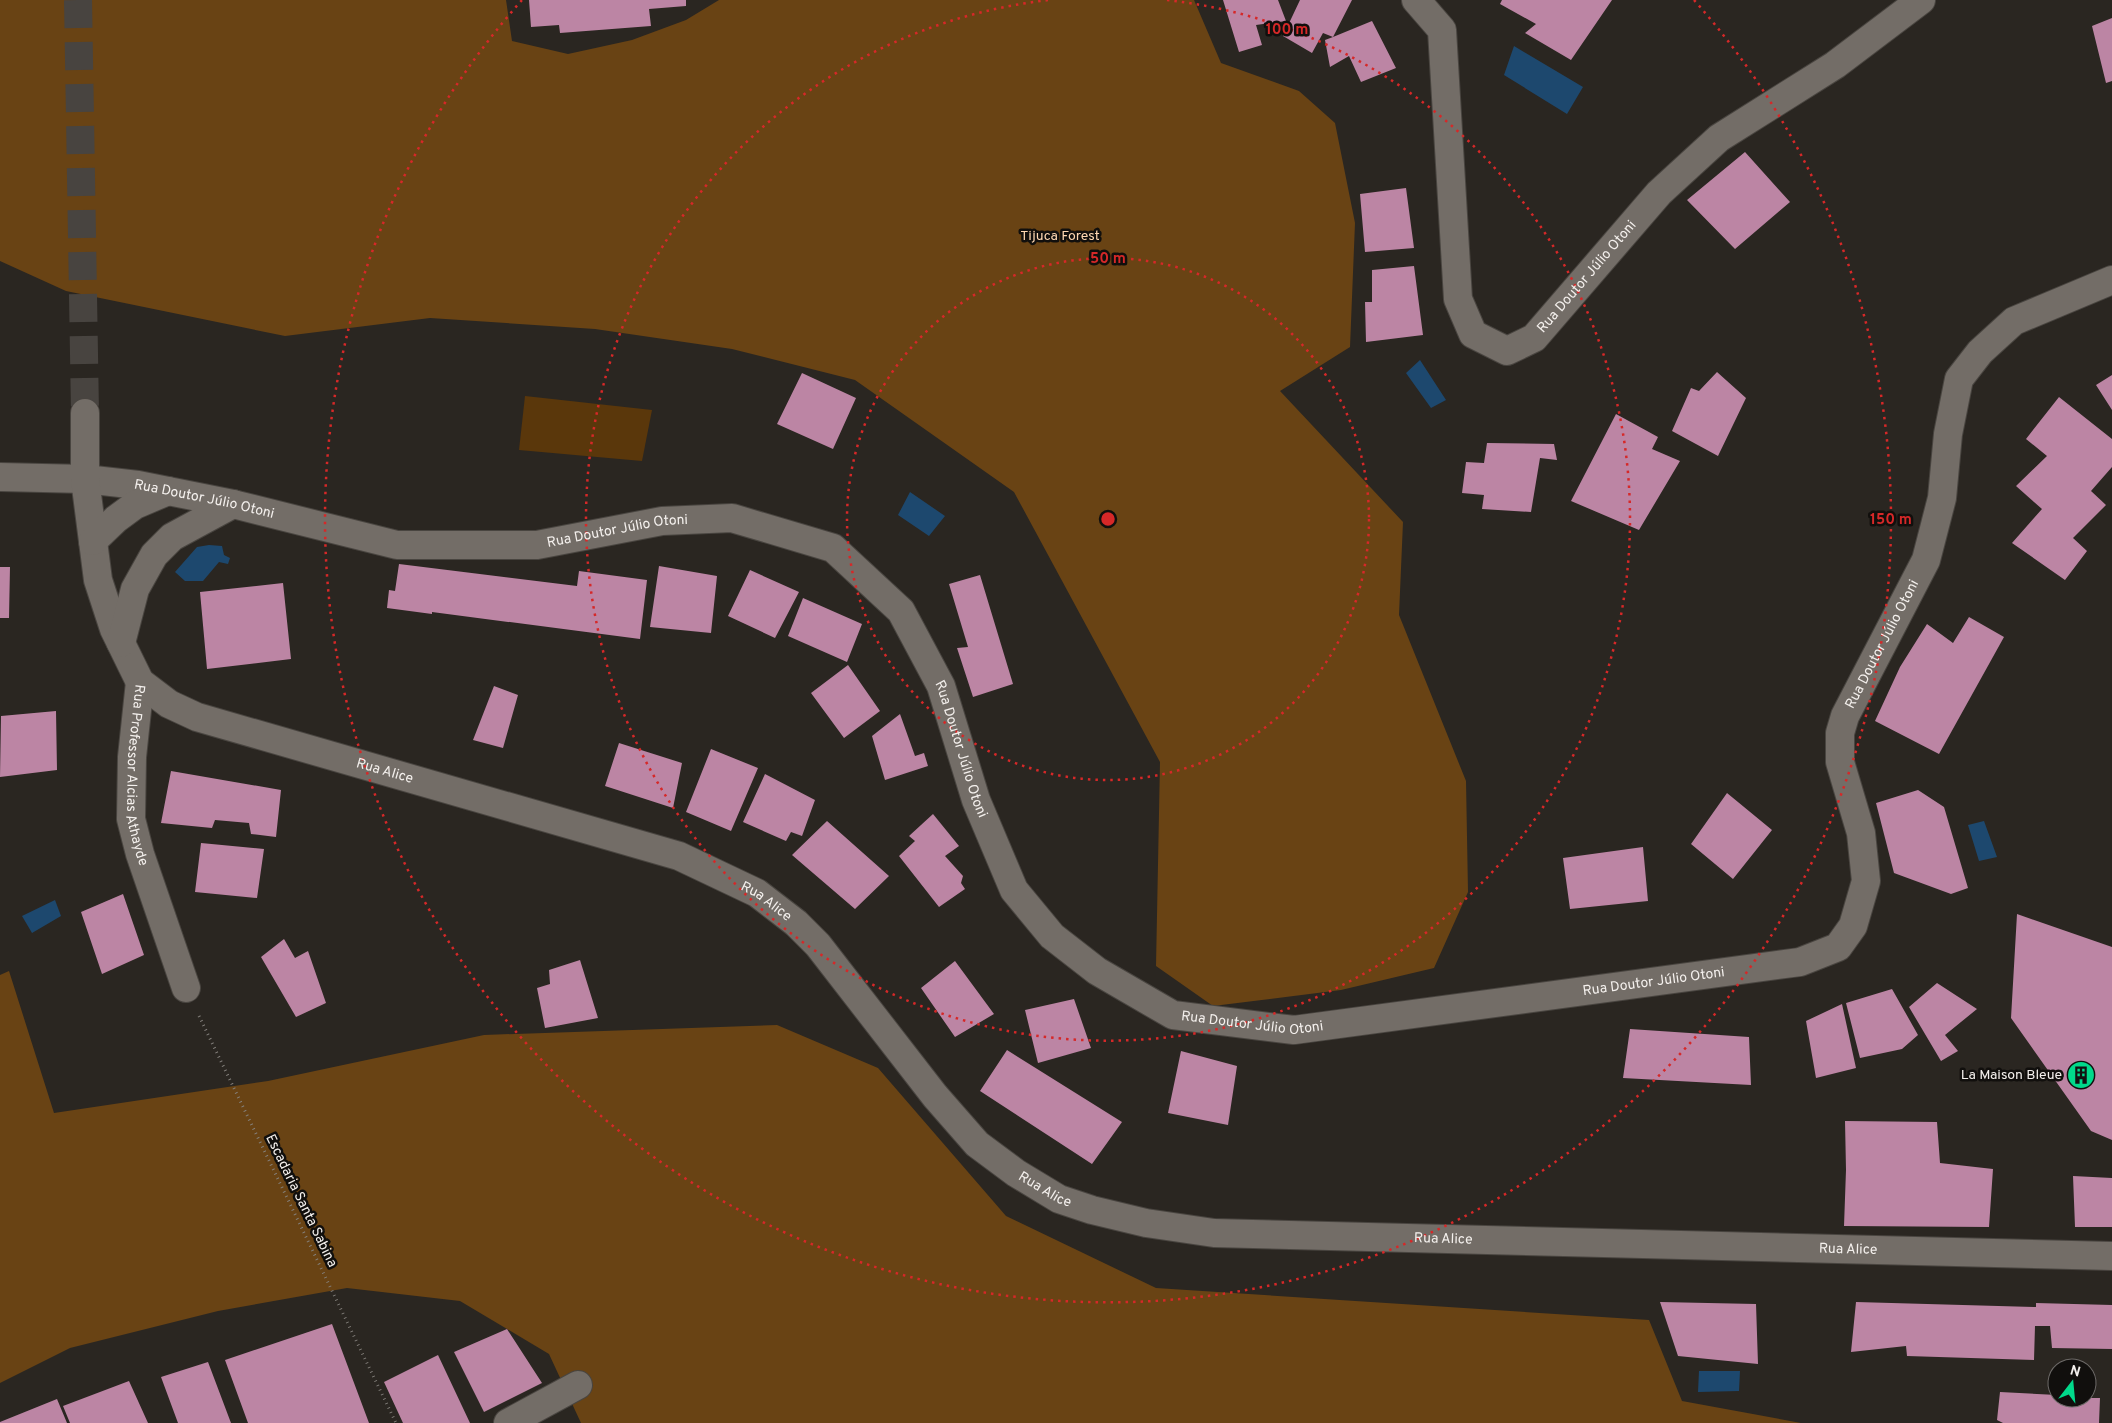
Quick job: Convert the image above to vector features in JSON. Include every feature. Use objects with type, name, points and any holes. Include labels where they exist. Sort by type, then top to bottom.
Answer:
[{"type":"street","name":"Rua Doutor Júlio Otoni","points":[[1416,0],[1442,30],[1458,299],[1473,334],[1507,351],[1534,338],[1658,193],[1718,138],[1835,65],[1921,0]]},
{"type":"street","name":"Rua Doutor Júlio Otoni","points":[[0,477],[85,479],[138,485],[233,504],[397,545],[537,545],[662,521],[732,518],[834,548],[901,611],[941,686],[976,800],[1014,890],[1052,936],[1097,971],[1173,1015],[1294,1030],[1800,962],[1838,947],[1853,926],[1866,881],[1860,834],[1840,762],[1840,733],[1845,716],[1926,560],[1942,498],[1948,434],[1959,379],[1980,352],[2014,321],[2112,280]]},
{"type":"street","name":"Rua Professor Alcias Athayde","points":[[85,414],[85,479],[98,580],[121,643],[140,682],[132,757],[131,819],[140,854],[186,988]]},
{"type":"street","points":[[93,542],[116,519],[135,505],[168,491]]},
{"type":"street","points":[[121,643],[135,589],[154,555],[172,537],[233,504]]},
{"type":"street","name":"Rua Alice","points":[[140,682],[169,704],[197,717],[679,856],[757,893],[796,923],[818,945],[936,1096],[977,1144],[1016,1173],[1059,1199],[1092,1210],[1146,1223],[1214,1233],[2112,1256]]},
{"type":"street","points":[[508,1423],[578,1385]]},
{"type":"path","name":"Escadaria Santa Sabina","points":[[186,988],[396,1423]]},
{"type":"shaded area","points":[[525,396],[652,410],[642,461],[519,450]]},
{"type":"green space","name":"Tijuca Forest","points":[[0,0],[506,0],[512,41],[568,54],[632,40],[686,20],[719,0],[1194,0],[1221,63],[1299,91],[1335,123],[1355,223],[1350,347],[1280,391],[1403,522],[1399,615],[1466,781],[1468,892],[1434,968],[1341,990],[1213,1006],[1156,966],[1160,762],[1014,492],[855,380],[732,349],[595,329],[430,318],[285,336],[66,291],[0,261]]},
{"type":"green space","points":[[9,971],[54,1113],[268,1081],[484,1035],[777,1025],[878,1068],[1006,1216],[1156,1288],[1649,1320],[1682,1401],[1801,1423],[581,1423],[549,1354],[460,1301],[347,1288],[218,1311],[70,1348],[0,1383],[0,975]]},
{"type":"water","points":[[1514,46],[1583,87],[1567,114],[1504,75]]},
{"type":"water","points":[[1420,360],[1446,400],[1431,408],[1406,373]]},
{"type":"water","points":[[910,492],[945,516],[929,536],[898,515]]},
{"type":"water","points":[[209,545],[222,546],[224,555],[230,558],[228,564],[219,562],[203,581],[185,581],[175,572],[197,547]]},
{"type":"water","points":[[1984,821],[1997,857],[1979,861],[1968,825]]},
{"type":"water","points":[[55,900],[61,916],[32,933],[22,916]]},
{"type":"water","points":[[1699,1371],[1740,1371],[1739,1391],[1698,1392]]},
{"type":"building","points":[[529,0],[686,0],[686,6],[649,9],[651,26],[560,33],[559,25],[531,27]]},
{"type":"building","points":[[1223,0],[1278,0],[1286,21],[1256,25],[1262,45],[1239,52]]},
{"type":"building","points":[[1300,0],[1352,0],[1333,37],[1323,33],[1312,53],[1283,36]]},
{"type":"building","points":[[1502,0],[1612,0],[1571,60],[1525,33],[1536,24],[1500,4]]},
{"type":"building","points":[[2112,18],[2112,81],[2106,83],[2092,26]]},
{"type":"building","points":[[1372,21],[1396,68],[1361,82],[1349,56],[1330,67],[1325,40]]},
{"type":"building","points":[[1745,152],[1790,202],[1735,249],[1687,200]]},
{"type":"building","points":[[1406,188],[1414,248],[1365,252],[1360,194]]},
{"type":"building","points":[[1414,266],[1423,335],[1366,342],[1365,302],[1372,302],[1372,270]]},
{"type":"building","points":[[1717,372],[1746,398],[1718,456],[1672,431],[1691,388],[1699,391]]},
{"type":"building","points":[[802,373],[856,398],[833,449],[777,424]]},
{"type":"building","points":[[2112,375],[2112,410],[2096,385]]},
{"type":"building","points":[[2059,397],[2112,439],[2112,467],[2091,491],[2106,505],[2073,538],[2087,551],[2065,580],[2012,543],[2042,509],[2016,486],[2047,456],[2026,439]]},
{"type":"building","points":[[1616,414],[1658,437],[1652,449],[1680,461],[1639,530],[1571,501]]},
{"type":"building","points":[[1487,443],[1554,444],[1557,460],[1540,458],[1531,512],[1482,509],[1484,495],[1462,493],[1466,462],[1484,463]]},
{"type":"building","points":[[399,564],[577,586],[579,571],[647,580],[640,639],[432,612],[432,614],[387,608],[389,590],[395,591]]},
{"type":"building","points":[[659,566],[717,576],[711,633],[650,627]]},
{"type":"building","points":[[0,567],[10,567],[9,618],[0,618]]},
{"type":"building","points":[[750,570],[799,592],[775,638],[728,616]]},
{"type":"building","points":[[980,575],[1013,684],[973,697],[957,648],[968,647],[949,584]]},
{"type":"building","points":[[283,583],[291,659],[207,669],[200,592]]},
{"type":"building","points":[[803,598],[862,624],[847,662],[788,636]]},
{"type":"building","points":[[1969,617],[2004,637],[1939,754],[1875,721],[1900,667],[1927,624],[1953,643]]},
{"type":"building","points":[[848,665],[880,711],[844,738],[811,693]]},
{"type":"building","points":[[494,686],[518,695],[503,748],[473,740]]},
{"type":"building","points":[[56,711],[57,770],[0,777],[1,716]]},
{"type":"building","points":[[900,714],[915,756],[924,753],[928,766],[885,780],[872,736]]},
{"type":"building","points":[[619,743],[682,763],[673,808],[605,786]]},
{"type":"building","points":[[711,749],[758,768],[731,831],[686,812]]},
{"type":"building","points":[[171,771],[281,790],[276,837],[251,834],[249,823],[215,820],[212,828],[161,823]]},
{"type":"building","points":[[765,774],[815,800],[802,836],[791,832],[786,841],[743,822]]},
{"type":"building","points":[[1918,790],[1944,807],[1968,888],[1951,894],[1894,873],[1876,803]]},
{"type":"building","points":[[1727,793],[1772,830],[1733,879],[1691,844]]},
{"type":"building","points":[[933,814],[959,846],[945,856],[963,876],[961,883],[965,889],[939,907],[899,856],[915,841],[909,836]]},
{"type":"building","points":[[827,821],[889,876],[855,909],[792,855]]},
{"type":"building","points":[[201,843],[264,849],[257,898],[195,892]]},
{"type":"building","points":[[1643,847],[1648,901],[1570,909],[1563,858]]},
{"type":"building","points":[[123,894],[144,955],[102,974],[81,912]]},
{"type":"building","name":"La Maison Bleue","points":[[2017,914],[2112,947],[2112,1140],[2091,1131],[2011,1018]]},
{"type":"building","points":[[284,939],[295,958],[308,951],[326,1003],[296,1017],[261,957]]},
{"type":"building","points":[[580,960],[598,1018],[545,1028],[537,988],[550,984],[549,970]]},
{"type":"building","points":[[955,961],[994,1014],[955,1037],[921,988]]},
{"type":"building","points":[[1937,983],[1977,1009],[1945,1035],[1958,1051],[1941,1061],[1909,1007]]},
{"type":"building","points":[[1892,989],[1918,1035],[1902,1049],[1860,1058],[1846,1003]]},
{"type":"building","points":[[1074,999],[1091,1048],[1038,1063],[1025,1010]]},
{"type":"building","points":[[1842,1004],[1856,1068],[1816,1078],[1806,1021]]},
{"type":"building","points":[[1630,1029],[1749,1037],[1751,1085],[1623,1078]]},
{"type":"building","points":[[1007,1050],[1122,1122],[1092,1164],[980,1091]]},
{"type":"building","points":[[1181,1051],[1237,1066],[1228,1125],[1168,1113]]},
{"type":"building","points":[[1845,1121],[1937,1122],[1940,1163],[1993,1169],[1989,1227],[1844,1226]]},
{"type":"building","points":[[2073,1176],[2112,1178],[2112,1227],[2075,1227]]},
{"type":"building","points":[[1660,1302],[1756,1304],[1758,1364],[1678,1356]]},
{"type":"building","points":[[1856,1302],[2036,1307],[2036,1303],[2112,1305],[2112,1349],[2052,1348],[2050,1326],[2035,1326],[2034,1360],[1907,1356],[1906,1346],[1851,1352]]},
{"type":"building","points":[[332,1324],[369,1423],[248,1423],[225,1360]]},
{"type":"building","points":[[507,1329],[542,1383],[484,1412],[454,1352]]},
{"type":"building","points":[[438,1355],[470,1423],[403,1423],[384,1382]]},
{"type":"building","points":[[208,1362],[231,1423],[178,1423],[161,1377]]},
{"type":"building","points":[[129,1381],[148,1423],[70,1423],[63,1406]]},
{"type":"building","points":[[2000,1392],[2047,1394],[2047,1408],[2097,1408],[2097,1398],[2100,1398],[2099,1423],[2003,1423],[1997,1420]]},
{"type":"building","points":[[57,1399],[67,1423],[0,1423],[0,1422]]},
{"type":"tunnel","points":[[78,0],[85,413]]},
{"type":"place","name":"La Maison Bleue","points":[[2081,1075]]}]
